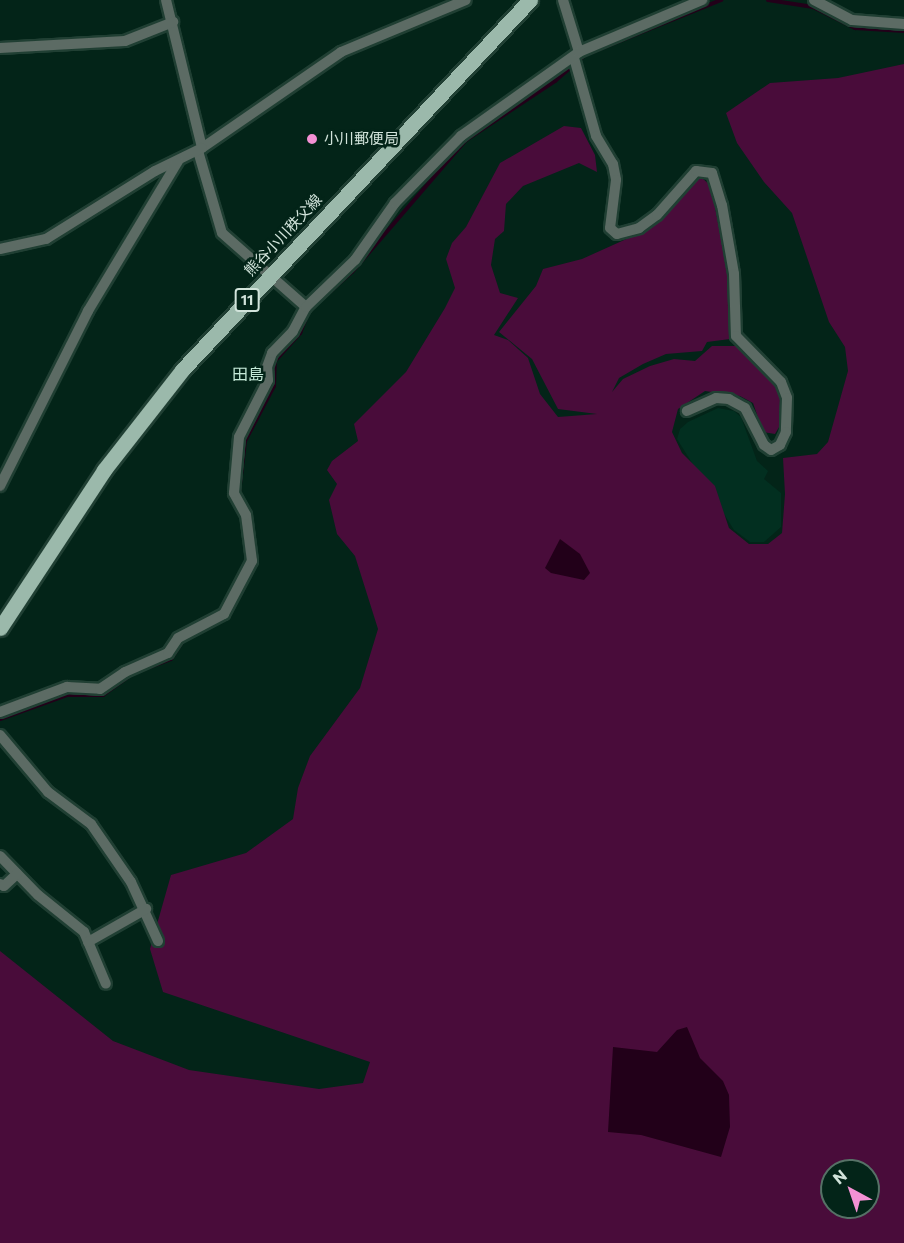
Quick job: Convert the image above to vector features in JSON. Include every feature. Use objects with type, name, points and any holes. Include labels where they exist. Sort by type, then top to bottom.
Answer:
[{"type":"main road","name":"熊谷小川秩父線","points":[[0,628],[80,506],[135,429],[182,370],[530,0]]},
{"type":"street","points":[[166,0],[173,22],[200,150],[222,233],[267,277],[306,307]]},
{"type":"street","points":[[0,249],[46,239],[155,171],[200,150],[341,52],[466,0]]},
{"type":"street","points":[[563,0],[596,136],[613,164],[616,180],[610,228],[617,234],[639,228],[657,215],[696,171],[712,173],[722,205],[734,273],[736,336],[781,382],[787,398],[786,432],[780,445],[771,450],[764,445],[744,408],[729,399],[716,398],[687,411]]},
{"type":"street","points":[[0,712],[67,687],[100,689],[125,672],[168,653],[178,638],[224,614],[252,561],[246,515],[234,493],[239,437],[268,380],[267,367],[272,353],[293,332],[306,307],[356,260],[395,203],[460,136],[577,55],[702,0]]},
{"type":"street","points":[[814,0],[852,20],[904,24]]},
{"type":"street","points":[[0,48],[124,41],[173,22]]},
{"type":"street","points":[[0,486],[87,311],[178,161]]},
{"type":"street","points":[[0,735],[48,792],[91,824],[146,909],[158,941]]},
{"type":"street","points":[[0,855],[17,874],[84,932],[106,984]]},
{"type":"street","points":[[0,884],[4,886],[17,874]]},
{"type":"street","points":[[88,942],[146,909]]},
{"type":"shaded area","points":[[904,64],[904,1243],[0,1243],[0,951],[113,1041],[189,1070],[319,1089],[363,1083],[370,1062],[163,992],[150,949],[171,875],[246,853],[293,819],[298,788],[310,756],[360,688],[378,629],[355,556],[337,534],[329,500],[337,484],[327,470],[332,461],[358,441],[354,424],[406,372],[445,308],[455,288],[446,259],[452,243],[466,227],[500,163],[564,126],[581,128],[595,155],[597,172],[579,163],[523,186],[506,204],[504,231],[495,239],[491,265],[500,293],[518,298],[494,335],[508,340],[528,358],[540,394],[558,417],[597,414],[558,409],[532,359],[499,332],[536,286],[543,269],[582,259],[653,227],[695,180],[702,178],[711,186],[728,276],[730,339],[707,342],[702,351],[666,354],[643,364],[619,378],[612,392],[623,379],[650,366],[674,359],[695,361],[712,346],[736,346],[751,357],[775,381],[783,399],[782,422],[775,434],[763,432],[753,403],[740,396],[705,391],[678,409],[672,432],[682,453],[715,486],[729,528],[749,544],[768,544],[782,533],[785,494],[783,458],[817,454],[828,442],[848,371],[845,347],[829,322],[792,213],[764,182],[737,143],[726,113],[770,83],[838,78]]},
{"type":"shaded area","points":[[718,408],[734,411],[741,417],[757,461],[768,471],[764,479],[781,493],[781,527],[764,542],[750,542],[734,530],[677,439],[680,429],[688,422]]},
{"type":"shaded area","points":[[560,539],[580,554],[590,573],[584,580],[551,573],[545,568]]},
{"type":"shaded area","points":[[687,1027],[700,1058],[723,1081],[729,1095],[730,1127],[721,1157],[641,1135],[608,1132],[613,1047],[657,1052],[677,1030]]},
{"type":"waterway","points":[[324,297],[352,272],[466,140],[555,81],[585,55],[721,0]]},
{"type":"waterway","points":[[768,0],[813,7],[855,28],[904,31]]},
{"type":"waterway","points":[[239,493],[245,441],[274,386],[275,361],[300,333],[308,313]]},
{"type":"waterway","points":[[253,532],[255,563]]},
{"type":"waterway","points":[[235,603],[246,583]]},
{"type":"waterway","points":[[150,667],[171,659],[184,639]]},
{"type":"waterway","points":[[0,719],[67,695],[103,695],[132,674]]},
{"type":"place","name":"小川郵便局","points":[[312,139]]},
{"type":"district","name":"田島","points":[[248,374]]}]
